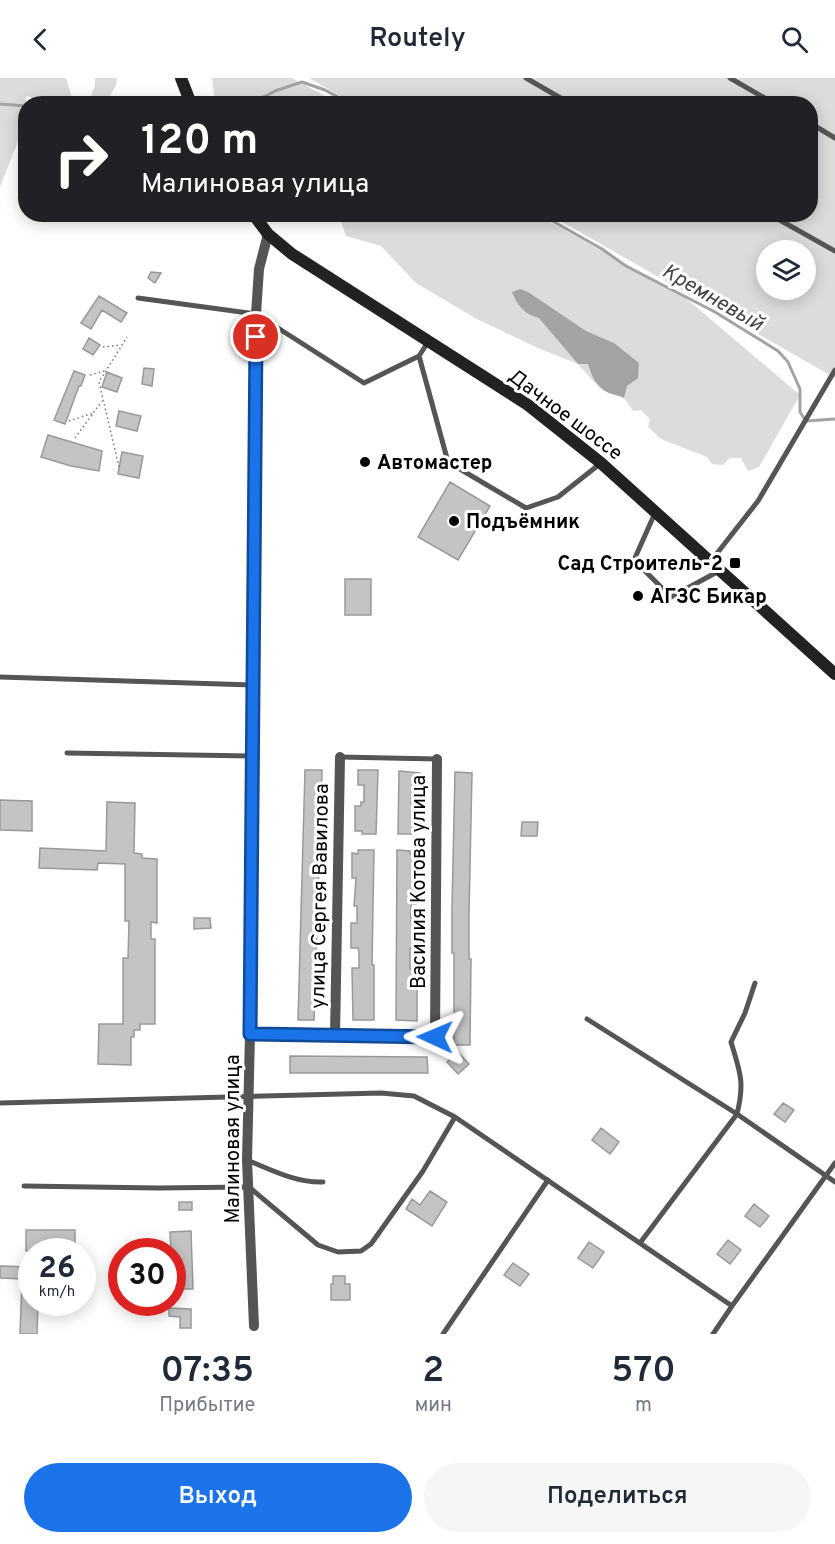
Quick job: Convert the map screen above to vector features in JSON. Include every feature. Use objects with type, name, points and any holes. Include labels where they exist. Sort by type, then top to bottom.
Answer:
[{"type":"main road","points":[[181,78],[188,96]]},
{"type":"main road","name":"Дачное шоссе","points":[[259,222],[268,234],[292,254],[528,405],[601,463],[656,511],[835,674]]},
{"type":"street","name":"Малиновая улица","points":[[255,1330],[247,1160],[256,314],[259,269],[268,234]]},
{"type":"street","name":"улица Сергея Вавилова","points":[[335,1035],[340,757]]},
{"type":"street","name":"Василия Котова улица","points":[[250,1034],[435,1037],[437,759]]},
{"type":"lane","points":[[526,78],[557,96]]},
{"type":"lane","points":[[730,78],[761,96]]},
{"type":"lane","points":[[818,128],[835,138]]},
{"type":"lane","points":[[783,222],[835,251]]},
{"type":"lane","points":[[138,298],[256,314],[364,383],[419,356],[428,342]]},
{"type":"lane","points":[[419,356],[448,462],[526,508],[558,497],[601,463]]},
{"type":"lane","points":[[656,511],[634,560],[671,597],[716,566],[758,501],[835,370]]},
{"type":"lane","points":[[0,677],[252,685]]},
{"type":"lane","points":[[67,753],[251,756]]},
{"type":"lane","points":[[340,757],[437,759]]},
{"type":"lane","points":[[640,1244],[737,1114],[743,1092],[741,1075],[731,1042],[745,1013],[755,983]]},
{"type":"lane","points":[[587,1019],[737,1114],[835,1182]]},
{"type":"lane","points":[[0,1103],[381,1093],[414,1096],[455,1117],[732,1306]]},
{"type":"lane","points":[[24,1186],[249,1187],[318,1245],[338,1252],[361,1251],[371,1244],[423,1171],[455,1117]]},
{"type":"lane","points":[[247,1160],[277,1173],[308,1182],[324,1182]]},
{"type":"lane","points":[[713,1334],[835,1163]]},
{"type":"lane","points":[[443,1334],[548,1180]]},
{"type":"path","points":[[119,467],[99,382],[127,337]]},
{"type":"path","points":[[103,347],[122,345]]},
{"type":"path","points":[[90,375],[105,371]]},
{"type":"path","points":[[75,438],[103,400]]},
{"type":"path","points":[[69,421],[94,413]]},
{"type":"shaded area","points":[[0,78],[66,78],[71,96],[18,96],[18,142],[0,187]]},
{"type":"shaded area","points":[[95,78],[117,78],[110,96],[91,96]]},
{"type":"shaded area","points":[[212,78],[292,78],[325,96],[214,96]]},
{"type":"shaded area","points":[[309,78],[835,78],[835,378],[562,222],[818,222],[818,96],[340,96]]},
{"type":"shaded area","points":[[341,222],[550,222],[682,295],[800,395],[759,467],[748,471],[741,458],[730,458],[723,465],[712,464],[707,457],[661,439],[648,427],[650,419],[641,410],[633,411],[624,398],[616,393],[609,393],[593,381],[578,364],[475,318],[416,283],[381,246],[346,236]]},
{"type":"shaded area","points":[[520,289],[586,331],[614,343],[639,363],[638,378],[627,386],[624,398],[601,388],[588,364],[578,364],[539,318],[522,309],[512,292]]},
{"type":"building","points":[[151,272],[161,273],[155,283],[148,278]]},
{"type":"building","points":[[99,296],[127,313],[121,322],[102,310],[91,329],[81,323]]},
{"type":"building","points":[[89,338],[100,345],[93,355],[83,349]]},
{"type":"building","points":[[144,368],[154,369],[152,386],[142,384]]},
{"type":"building","points":[[74,371],[85,375],[65,424],[54,420]]},
{"type":"building","points":[[107,372],[122,378],[117,392],[102,387]]},
{"type":"building","points":[[119,411],[141,416],[137,431],[116,426]]},
{"type":"building","points":[[48,435],[102,451],[99,471],[41,457]]},
{"type":"building","points":[[122,452],[143,456],[139,478],[118,474]]},
{"type":"building","name":"Подъёмник","points":[[450,482],[490,506],[458,560],[418,537]]},
{"type":"building","points":[[345,579],[371,579],[371,615],[345,615]]},
{"type":"building","points":[[305,770],[322,770],[314,1020],[298,1020]]},
{"type":"building","points":[[358,770],[378,770],[376,834],[362,834],[362,831],[355,831],[355,806],[361,806],[361,802],[364,802],[364,785],[358,785]]},
{"type":"building","points":[[399,771],[420,773],[419,787],[412,786],[411,803],[413,807],[419,807],[418,831],[412,831],[412,834],[398,834]]},
{"type":"building","points":[[455,772],[472,773],[469,913],[470,1045],[454,1045],[452,907]]},
{"type":"building","points":[[0,800],[32,801],[32,831],[0,830]]},
{"type":"building","points":[[107,802],[135,803],[134,853],[142,854],[142,858],[157,859],[157,923],[151,922],[151,939],[155,939],[155,1024],[140,1024],[140,1030],[134,1030],[134,1037],[131,1037],[131,1065],[98,1064],[99,1024],[123,1024],[123,958],[128,958],[129,921],[125,921],[125,864],[98,863],[97,870],[39,868],[40,848],[106,851]]},
{"type":"building","points":[[522,822],[538,822],[537,836],[521,836]]},
{"type":"building","points":[[358,850],[374,850],[372,965],[374,965],[374,1020],[353,1020],[352,968],[359,968],[359,951],[358,948],[351,948],[351,923],[357,923],[357,906],[354,906],[356,878],[352,878],[352,853],[358,854]]},
{"type":"building","points":[[397,850],[417,854],[416,904],[411,904],[411,923],[417,923],[416,948],[410,948],[410,969],[417,969],[417,1021],[396,1020]]},
{"type":"building","points":[[194,918],[210,918],[211,928],[194,929]]},
{"type":"building","points":[[458,1052],[469,1064],[458,1074],[447,1062]]},
{"type":"building","points":[[290,1056],[427,1057],[428,1073],[290,1073]]},
{"type":"building","points":[[783,1103],[794,1110],[785,1122],[774,1114]]},
{"type":"building","points":[[601,1128],[619,1142],[610,1154],[592,1140]]},
{"type":"building","points":[[430,1191],[447,1202],[432,1226],[406,1209],[412,1199],[420,1205]]},
{"type":"building","points":[[179,1202],[192,1202],[192,1210],[179,1210]]},
{"type":"building","points":[[754,1204],[769,1216],[760,1227],[745,1216]]},
{"type":"building","points":[[26,1230],[75,1230],[75,1238],[26,1238]]},
{"type":"building","points":[[191,1231],[193,1289],[186,1289],[186,1238],[170,1238],[170,1232]]},
{"type":"building","points":[[728,1240],[741,1250],[730,1264],[717,1254]]},
{"type":"building","points":[[589,1242],[604,1252],[593,1268],[578,1258]]},
{"type":"building","points":[[513,1263],[529,1274],[520,1286],[504,1275]]},
{"type":"building","points":[[0,1266],[18,1267],[18,1279],[0,1278]]},
{"type":"building","points":[[333,1276],[345,1276],[345,1284],[350,1284],[350,1300],[331,1300]]},
{"type":"building","points":[[186,1309],[191,1309],[191,1328],[180,1328],[180,1317],[169,1316],[186,1316]]},
{"type":"building","points":[[21,1316],[38,1316],[37,1334],[20,1334]]},
{"type":"waterway","name":"Кремневый","points":[[266,96],[302,82],[336,96]]},
{"type":"waterway","name":"Кремневый","points":[[0,104],[18,105]]},
{"type":"waterway","name":"Кремневый","points":[[554,222],[602,249],[626,266],[715,312],[778,351],[788,362],[800,389],[800,412],[806,421],[835,419]]},
{"type":"place","name":"Автомастер","points":[[365,462]]},
{"type":"place","name":"Подъёмник","points":[[454,521]]},
{"type":"place","name":"Сад Строитель-2","points":[[735,563]]},
{"type":"place","name":"АГЗС Бикар","points":[[638,596]]},
{"type":"route","points":[[256,337],[250,1034],[435,1037]]}]
